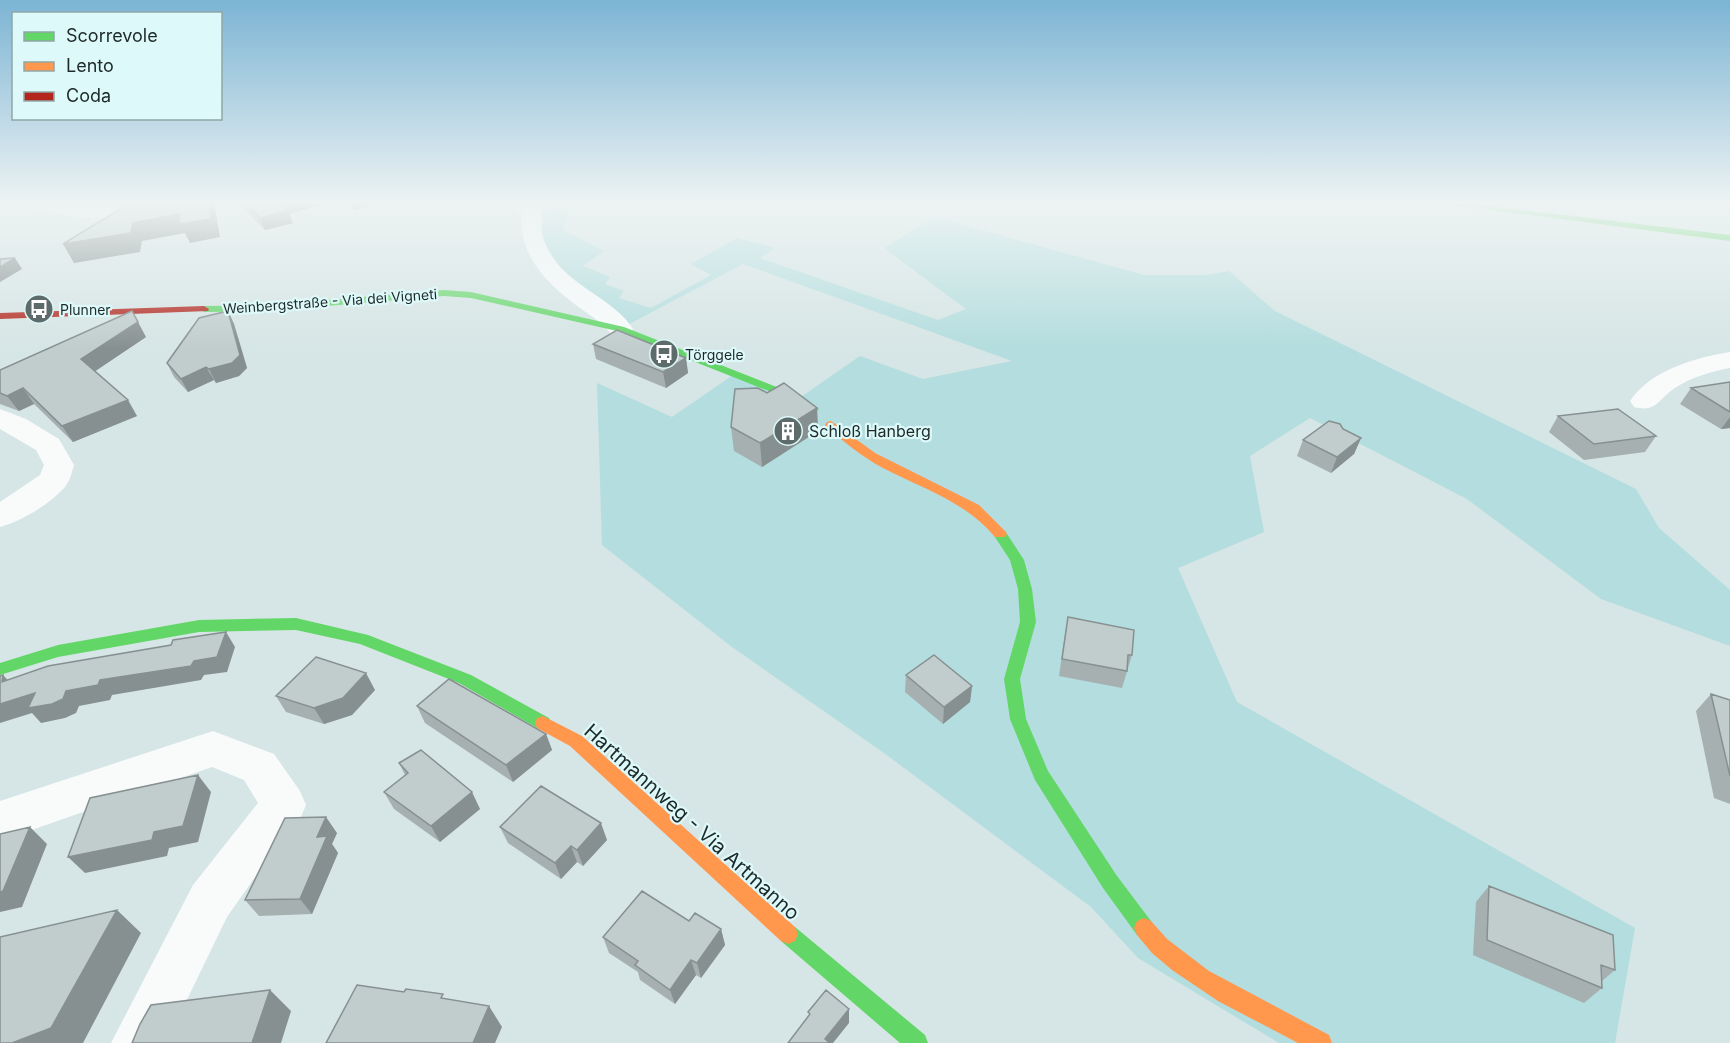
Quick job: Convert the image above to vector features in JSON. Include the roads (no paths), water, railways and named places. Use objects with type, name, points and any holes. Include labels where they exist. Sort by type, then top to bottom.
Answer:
[{"type":"street","name":"Weinbergstraße - Via dei Vigneti","points":[[540,252],[549,268],[566,287],[616,322],[620,329]]},
{"type":"street","name":"Weinbergstraße - Via dei Vigneti","points":[[0,316],[99,310],[268,308],[444,292],[620,329],[798,399],[872,456],[970,506],[995,527],[1017,560],[1025,589],[1028,622],[1012,679],[1018,719],[1041,776],[1110,882],[1156,944],[1209,982],[1321,1043]]},
{"type":"street","points":[[1644,401],[1666,381],[1712,363],[1730,360]]},
{"type":"street","points":[[0,418],[48,445],[59,465],[54,480],[35,495],[0,516]]},
{"type":"street","name":"Hartmannweg - Via Artmanno","points":[[0,669],[58,651],[199,626],[296,624],[363,639],[465,679],[576,741],[768,918],[917,1043]]},
{"type":"street","points":[[0,821],[213,749],[259,767],[284,805],[253,842],[210,901],[138,1043]]},
{"type":"place","name":"Plunner","points":[[39,309]]},
{"type":"place","name":"Törggele","points":[[664,354]]},
{"type":"place","name":"Schloß Hanberg","points":[[788,431]]}]
